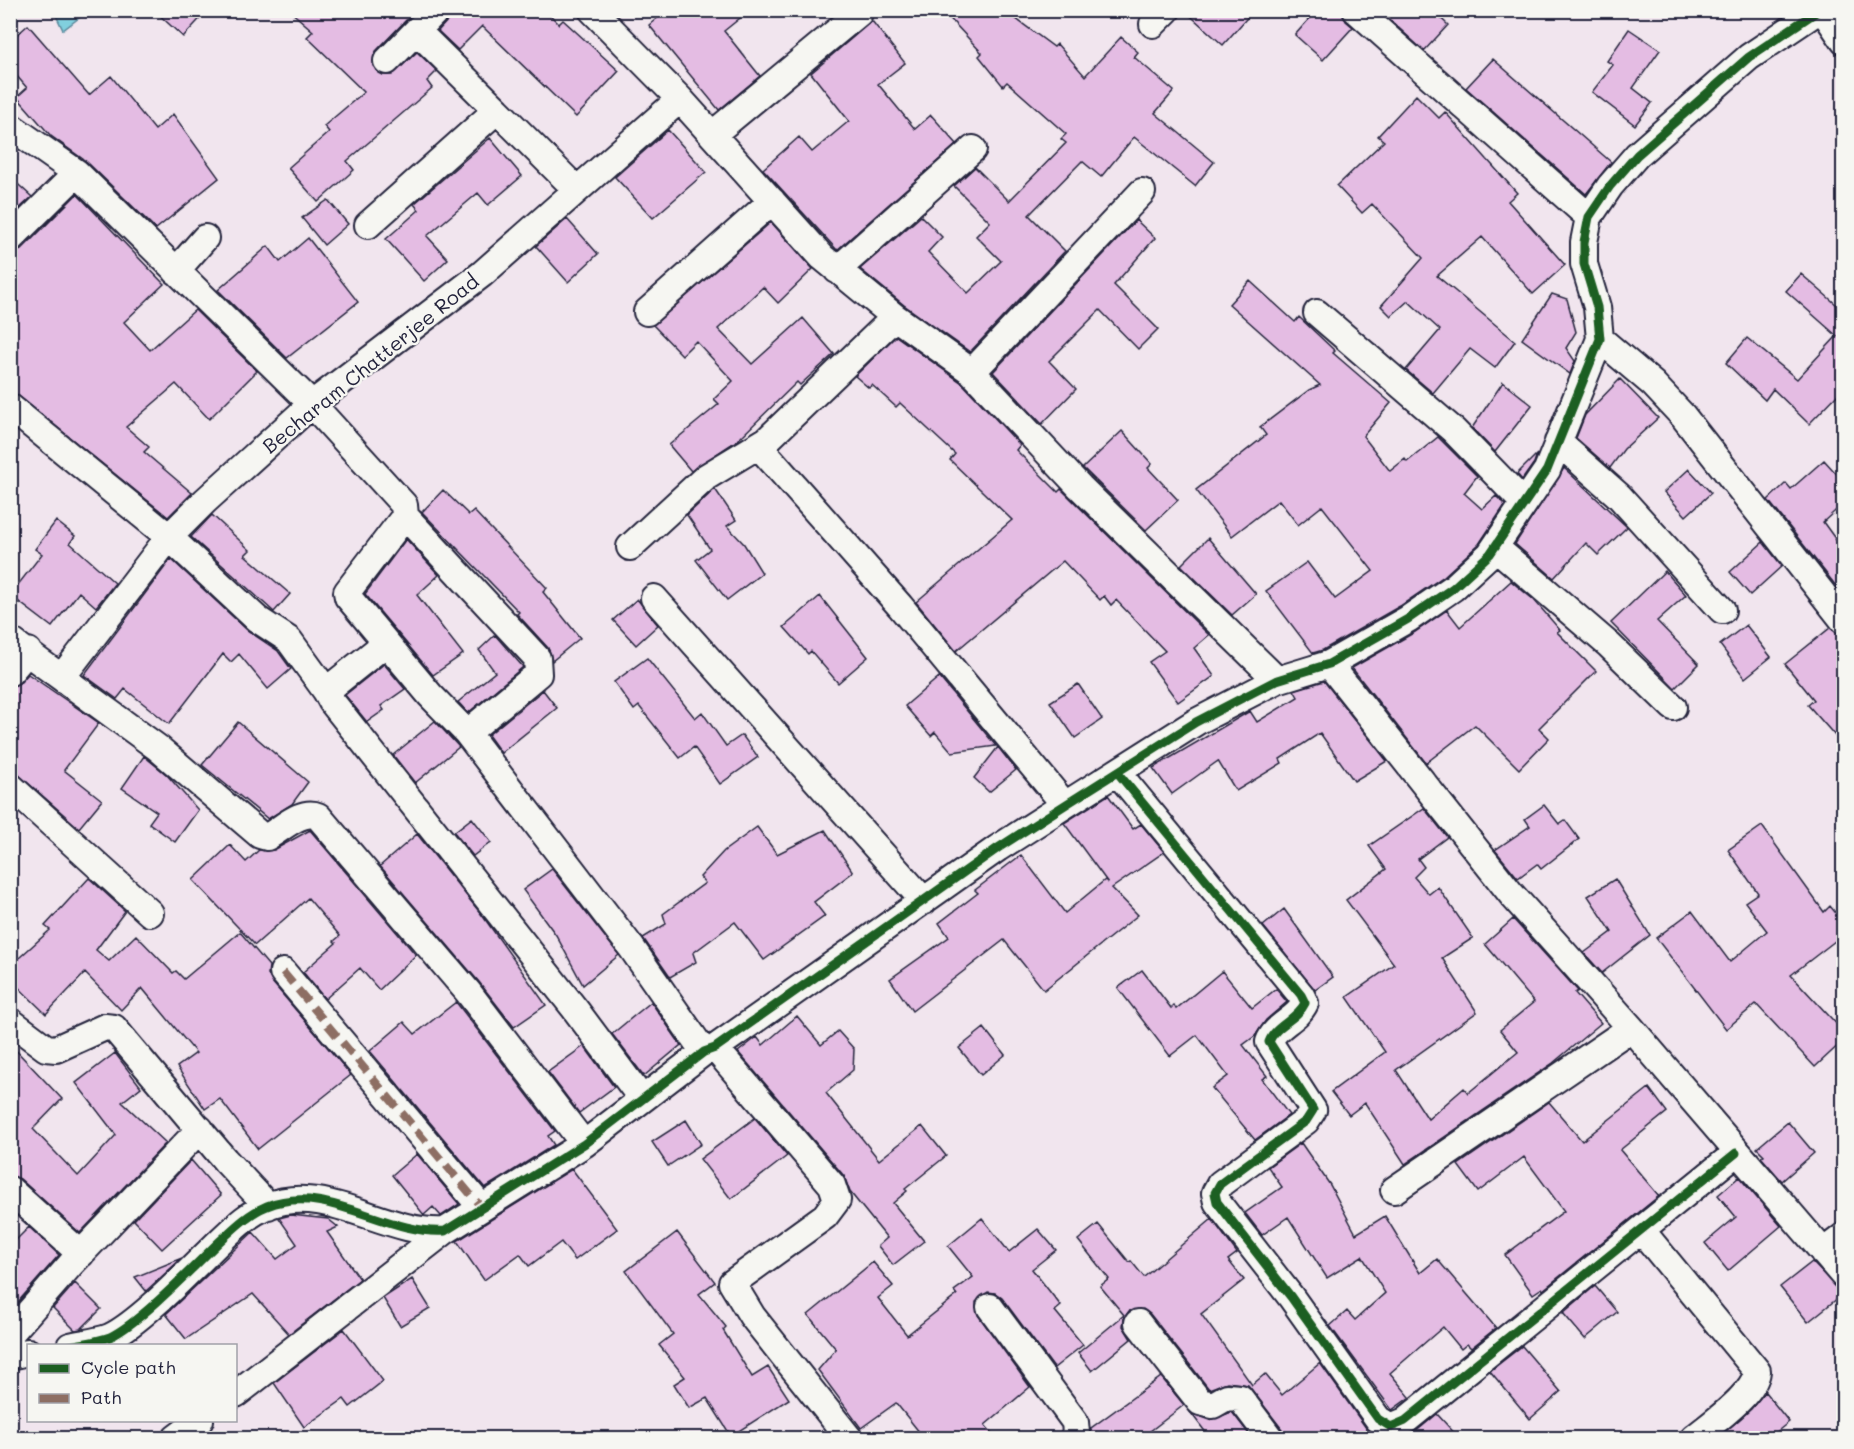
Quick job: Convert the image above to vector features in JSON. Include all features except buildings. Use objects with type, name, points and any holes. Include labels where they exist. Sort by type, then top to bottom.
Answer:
[{"type":"street","points":[[387,61],[437,10]]},
{"type":"street","points":[[592,10],[685,105],[837,270],[895,317],[972,372],[1080,487],[1277,681]]},
{"type":"street","points":[[1356,10],[1589,217]]},
{"type":"street","points":[[713,135],[859,13]]},
{"type":"street","points":[[237,1393],[445,1231],[584,1144],[710,1050],[1065,805],[1196,722],[1277,681],[1329,664],[1408,619],[1454,588],[1495,547],[1546,470],[1600,339],[1597,307],[1584,264],[1584,242],[1589,217],[1610,186],[1637,155],[1749,57],[1810,13],[1844,41]]},
{"type":"street","points":[[417,31],[577,189]]},
{"type":"street","name":"Becharam Chatterjee Road","points":[[67,681],[169,537],[196,509],[312,404],[482,274],[577,189],[685,105]]},
{"type":"street","points":[[368,225],[497,110]]},
{"type":"street","points":[[10,126],[77,173],[312,404],[404,505],[405,516],[537,658],[538,674],[467,733]]},
{"type":"street","points":[[837,270],[973,149]]},
{"type":"street","points":[[10,239],[77,173]]},
{"type":"street","points":[[972,372],[1142,192]]},
{"type":"street","points":[[647,312],[772,201]]},
{"type":"street","points":[[176,271],[206,238]]},
{"type":"street","points":[[1317,313],[1454,430],[1524,503]]},
{"type":"street","points":[[630,547],[706,477],[767,440],[895,317]]},
{"type":"street","points":[[1600,339],[1653,384],[1683,416],[1839,605]]},
{"type":"street","points":[[10,407],[169,537],[257,619],[289,640],[361,741],[575,1009],[642,1099]]},
{"type":"street","points":[[767,440],[765,453],[900,606],[1065,805]]},
{"type":"street","points":[[1558,442],[1618,496],[1722,610]]},
{"type":"street","points":[[405,516],[346,594],[386,643],[467,733],[710,1050],[832,1185],[837,1200],[825,1216],[732,1284],[752,1316],[849,1438]]},
{"type":"street","points":[[1495,547],[1609,645],[1673,707]]},
{"type":"street","points":[[654,597],[924,901]]},
{"type":"street","points":[[326,691],[386,643]]},
{"type":"street","points":[[10,672],[19,645],[158,748],[260,835],[267,837],[303,815],[311,813],[318,816],[468,992],[584,1144]]},
{"type":"street","points":[[1329,664],[1512,895],[1631,1028],[1844,1276]]},
{"type":"street","points":[[1117,772],[1301,995],[1305,1003],[1301,1011],[1272,1035],[1269,1042],[1313,1110],[1306,1121],[1220,1184],[1215,1193],[1217,1202],[1291,1297],[1378,1419],[1391,1427],[1405,1422],[1736,1153]]},
{"type":"street","points":[[10,786],[150,913]]},
{"type":"street","points":[[283,972],[482,1208]]},
{"type":"street","points":[[10,1021],[46,1048],[56,1049],[105,1027],[114,1028],[268,1206]]},
{"type":"street","points":[[1394,1190],[1631,1028]]},
{"type":"street","points":[[10,1334],[81,1254],[200,1129]]},
{"type":"street","points":[[10,1190],[81,1254]]},
{"type":"street","points":[[81,1344],[98,1341],[129,1324],[244,1220],[268,1206],[301,1200],[321,1202],[406,1228],[428,1232],[445,1231]]},
{"type":"street","points":[[1642,1231],[1757,1371],[1756,1379],[1748,1391],[1694,1438]]},
{"type":"street","points":[[1823,1252],[1844,1236]]},
{"type":"street","points":[[990,1307],[1075,1422],[1076,1433],[1073,1438]]},
{"type":"street","points":[[1138,1323],[1200,1402],[1207,1406],[1227,1397],[1240,1398],[1270,1438]]},
{"type":"street","points":[[10,1356],[27,1352]]},
{"type":"street","points":[[176,1438],[197,1422]]},
{"type":"water","points":[[54,11],[88,11],[63,30]]},
{"type":"marked path","points":[[283,972],[482,1208]]},
{"type":"cycle path","points":[[80,1344],[105,1339],[123,1330],[166,1293],[236,1226],[267,1206],[289,1200],[312,1200],[334,1204],[400,1225],[423,1230],[445,1231],[584,1144],[704,1052],[715,1048],[998,848],[1065,805],[1196,722],[1277,680],[1329,664],[1408,619],[1453,588],[1490,554],[1547,470],[1600,339],[1597,307],[1584,264],[1584,242],[1589,217],[1610,186],[1637,155],[1749,57],[1819,10]]},
{"type":"cycle path","points":[[1117,772],[1301,995],[1305,1003],[1297,1014],[1276,1031],[1269,1042],[1313,1110],[1306,1121],[1220,1184],[1215,1193],[1217,1202],[1291,1297],[1378,1419],[1391,1427],[1405,1421],[1736,1153]]}]
